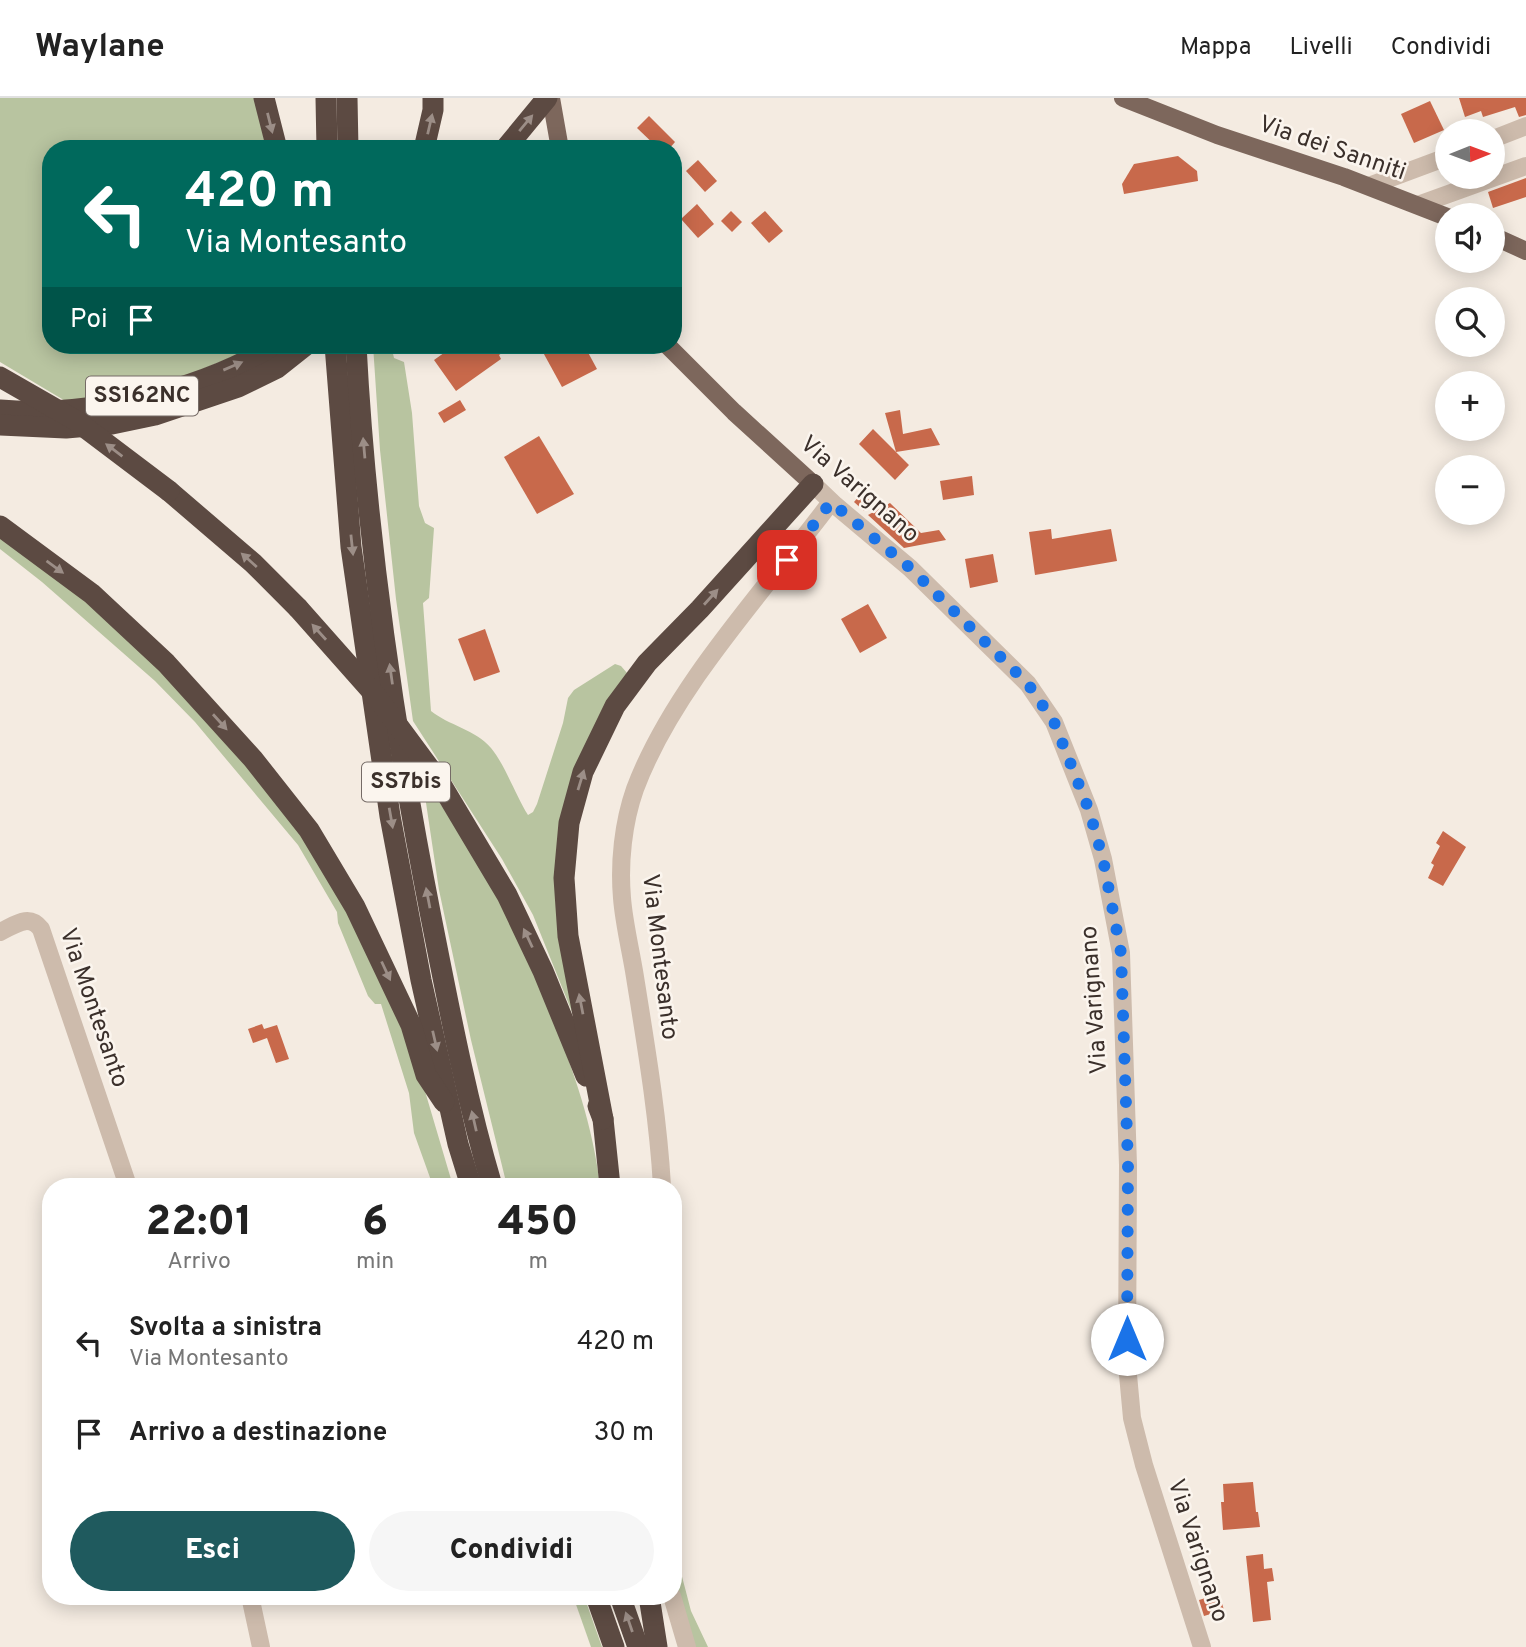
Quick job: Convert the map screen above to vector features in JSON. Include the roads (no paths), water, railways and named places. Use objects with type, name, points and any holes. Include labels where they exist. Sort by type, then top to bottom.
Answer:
[{"type":"highway","points":[[264,98],[275,140]]},
{"type":"highway","points":[[326,98],[327,140]]},
{"type":"highway","points":[[347,98],[348,140]]},
{"type":"highway","points":[[426,140],[433,98]]},
{"type":"highway","points":[[513,140],[549,98]]},
{"type":"highway","name":"SS162NC","points":[[0,410],[89,409],[176,388],[257,354]]},
{"type":"highway","points":[[0,425],[66,428],[112,424],[155,415],[238,387],[277,368],[295,354]]},
{"type":"highway","points":[[325,354],[339,404]]},
{"type":"highway","name":"SS7bis","points":[[336,354],[351,547],[390,816],[421,979],[451,1113],[469,1178]]},
{"type":"highway","name":"SS7bis","points":[[357,354],[371,542],[411,813],[458,1052],[490,1178]]},
{"type":"highway","points":[[0,377],[75,420],[169,491],[253,564],[298,608],[376,696],[439,781],[507,895],[543,971],[603,1119]]},
{"type":"highway","points":[[609,1178],[603,1119],[568,936],[564,878],[569,823],[583,772],[615,706],[648,663],[813,484]]},
{"type":"highway","points":[[0,526],[92,594],[166,663],[253,759],[309,830],[355,906],[411,1025],[426,1075],[451,1113]]},
{"type":"highway","points":[[599,1605],[614,1647]]},
{"type":"highway","points":[[623,1605],[638,1647]]},
{"type":"highway","points":[[650,1605],[657,1647]]},
{"type":"main road","points":[[549,98],[558,140]]},
{"type":"main road","name":"Via dei Sanniti","points":[[1123,98],[1228,139],[1369,186],[1435,212]]},
{"type":"main road","points":[[1505,241],[1526,251]]},
{"type":"main road","name":"Via Varignano","points":[[676,354],[734,412],[813,484]]},
{"type":"street","points":[[1505,134],[1526,126]]},
{"type":"street","points":[[1369,186],[1435,161]]},
{"type":"street","points":[[1418,205],[1526,166]]},
{"type":"street","name":"Via Varignano","points":[[813,484],[910,568],[1028,684],[1054,722],[1089,810],[1103,859],[1121,953],[1128,1165],[1127,1364],[1132,1418],[1144,1465],[1202,1647]]},
{"type":"street","name":"Via Montesanto","points":[[661,1178],[648,1058],[622,900],[623,850],[629,809],[645,766],[668,720],[723,642],[831,502]]},
{"type":"street","name":"Via Montesanto","points":[[0,932],[24,920],[37,924],[41,929],[125,1178]]},
{"type":"street","points":[[252,1605],[261,1647]]},
{"type":"street","points":[[675,1605],[687,1647]]}]
